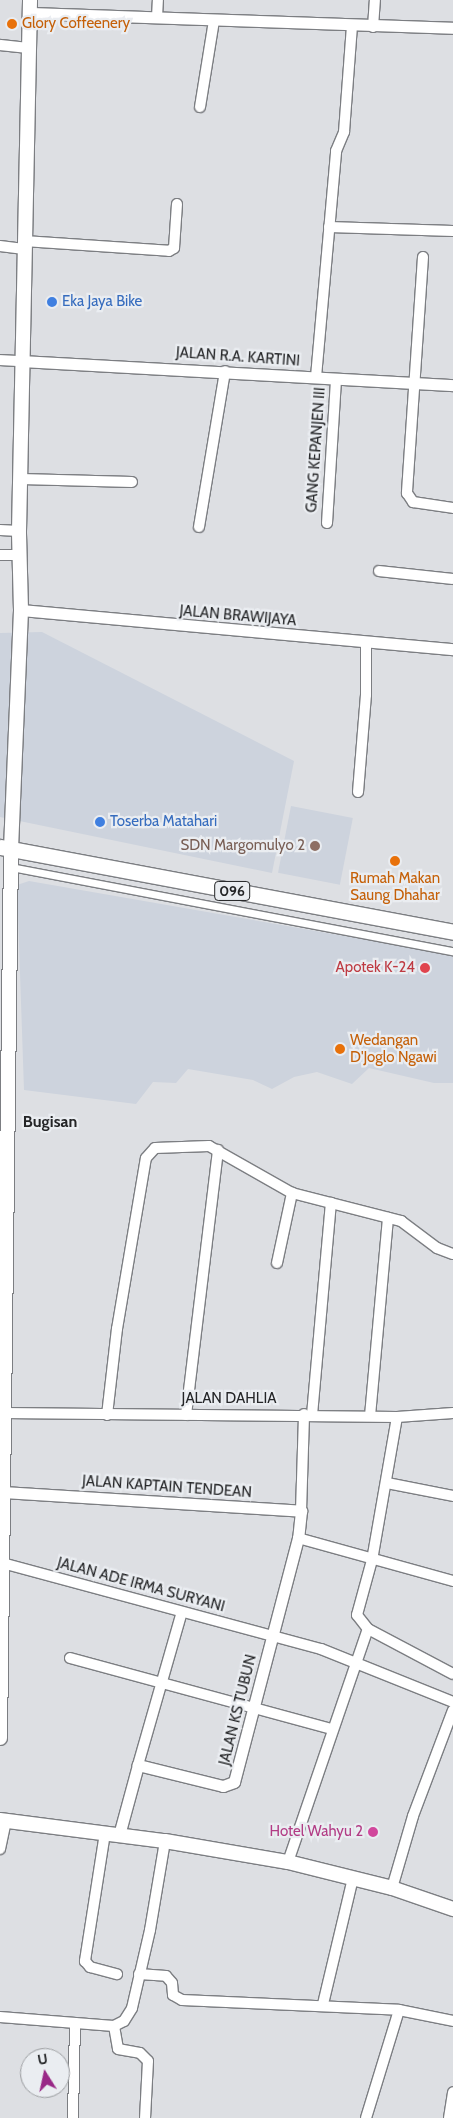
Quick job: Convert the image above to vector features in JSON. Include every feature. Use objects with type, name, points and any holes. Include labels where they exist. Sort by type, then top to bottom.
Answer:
[{"type":"main road","points":[[0,1738],[4,1413],[2,1377],[4,1097],[11,868],[6,848],[21,610],[19,531],[30,7]]},
{"type":"main road","name":"096","points":[[6,848],[453,932]]},
{"type":"main road","points":[[3,1820],[165,1841],[288,1862],[392,1888],[453,1909]]},
{"type":"street","points":[[157,18],[158,0]]},
{"type":"street","points":[[373,27],[375,0]]},
{"type":"street","points":[[30,7],[214,21],[453,28]]},
{"type":"street","points":[[200,107],[214,21]]},
{"type":"street","points":[[316,377],[336,151],[344,132],[352,26]]},
{"type":"street","points":[[0,45],[28,48]]},
{"type":"street","points":[[0,246],[24,245],[169,251],[174,248],[177,204]]},
{"type":"street","points":[[329,227],[453,231]]},
{"type":"street","points":[[423,257],[417,382],[407,493],[413,502],[453,508]]},
{"type":"street","points":[[0,360],[22,361]]},
{"type":"street","name":"JALAN R.A. KARTINI","points":[[22,361],[453,385]]},
{"type":"street","points":[[199,527],[225,372]]},
{"type":"street","name":"GANG KEPANJEN III","points":[[327,524],[336,378]]},
{"type":"street","points":[[21,479],[132,482]]},
{"type":"street","points":[[0,530],[19,531]]},
{"type":"street","points":[[0,555],[20,554]]},
{"type":"street","points":[[380,571],[453,579]]},
{"type":"street","name":"JALAN BRAWIJAYA","points":[[21,610],[453,649]]},
{"type":"street","points":[[358,792],[366,695],[366,642]]},
{"type":"street","points":[[11,868],[453,951]]},
{"type":"street","points":[[107,1415],[117,1329],[146,1158],[154,1148],[197,1145],[218,1150],[292,1193],[401,1221],[437,1248],[453,1254]]},
{"type":"street","points":[[186,1414],[218,1150]]},
{"type":"street","points":[[277,1264],[292,1193]]},
{"type":"street","points":[[331,1204],[308,1415],[298,1538],[453,1582]]},
{"type":"street","points":[[370,1416],[388,1218]]},
{"type":"street","name":"JALAN DAHLIA","points":[[4,1413],[397,1417],[453,1413]]},
{"type":"street","points":[[397,1417],[387,1483],[372,1560],[357,1615],[368,1629],[453,1674]]},
{"type":"street","points":[[387,1483],[453,1496]]},
{"type":"street","name":"JALAN KAPTAIN TENDEAN","points":[[3,1492],[301,1510]]},
{"type":"street","name":"JALAN KS TUBUN","points":[[138,1765],[229,1785],[236,1777],[298,1538]]},
{"type":"street","name":"JALAN ADE IRMA SURYANI","points":[[2,1563],[272,1636],[356,1662],[453,1702]]},
{"type":"street","points":[[117,1974],[90,1967],[85,1961],[112,1834],[138,1765],[182,1612]]},
{"type":"street","points":[[288,1862],[331,1729],[368,1629]]},
{"type":"street","points":[[70,1658],[331,1729]]},
{"type":"street","points":[[392,1888],[413,1816],[453,1710]]},
{"type":"street","points":[[0,1849],[3,1820]]},
{"type":"street","points":[[0,2017],[114,2026],[124,2021],[132,2008],[150,1930],[165,1841]]},
{"type":"street","points":[[323,2004],[353,1878]]},
{"type":"street","points":[[139,1974],[166,1976],[172,1983],[173,1995],[182,2000],[323,2004],[399,2010],[453,2021]]},
{"type":"street","points":[[366,2118],[399,2010]]},
{"type":"street","points":[[73,2118],[75,2023]]},
{"type":"street","points":[[114,2026],[118,2049],[140,2053],[148,2061],[145,2118]]},
{"type":"street","points":[[449,2118],[453,2092]]},
{"type":"shaded area","points":[[42,632],[294,761],[272,873],[0,817],[0,633]]},
{"type":"shaded area","name":"SDN Margomulyo 2","points":[[291,806],[353,818],[340,885],[278,873]]},
{"type":"shaded area","points":[[29,881],[453,955],[453,1083],[434,1083],[369,1068],[352,1084],[317,1072],[294,1077],[272,1089],[253,1080],[188,1069],[176,1083],[153,1082],[136,1104],[24,1090],[17,885]]},
{"type":"place","name":"Glory Coffeenery","points":[[12,24]]},
{"type":"place","name":"Eka Jaya Bike","points":[[52,302]]},
{"type":"place","name":"Toserba Matahari","points":[[100,822]]},
{"type":"place","name":"SDN Margomulyo 2","points":[[315,846]]},
{"type":"place","name":"Rumah Makan Saung Dhahar","points":[[395,861]]},
{"type":"place","name":"Apotek K-24","points":[[425,968]]},
{"type":"place","name":"Wedangan D'Joglo Ngawi","points":[[340,1049]]},
{"type":"place","name":"Hotel Wahyu 2","points":[[373,1832]]},
{"type":"district","name":"Bugisan","points":[[50,1122]]}]
